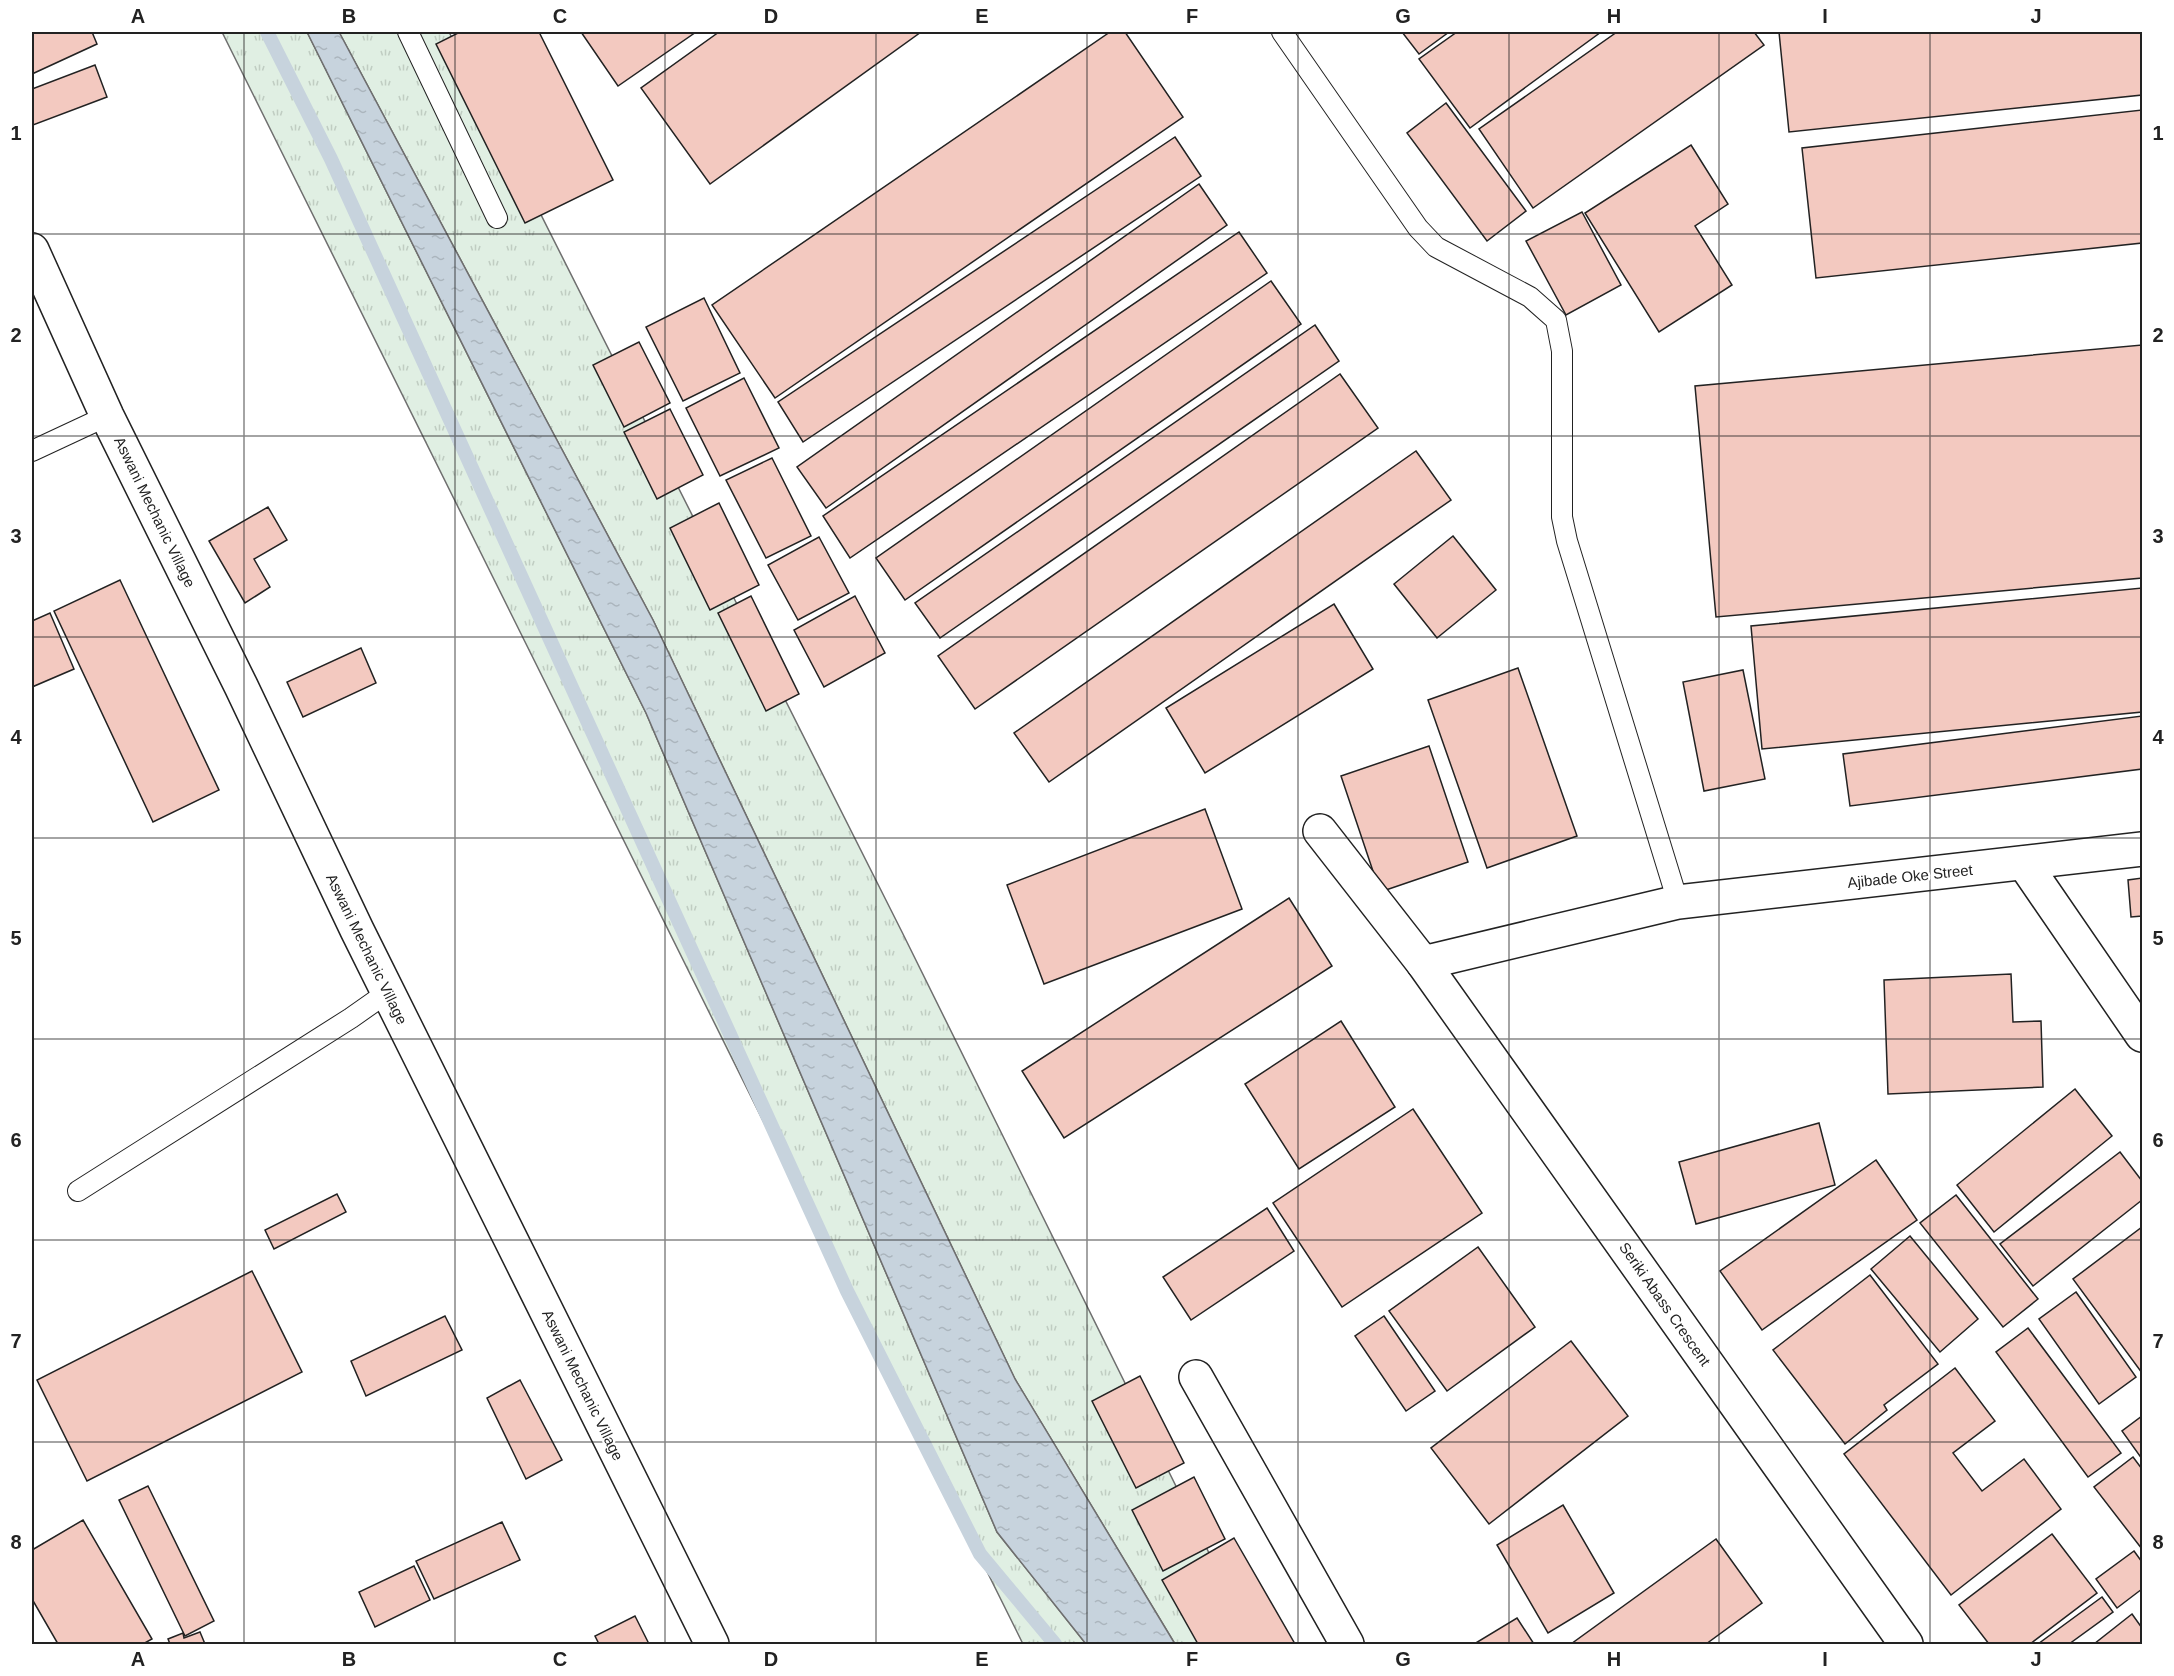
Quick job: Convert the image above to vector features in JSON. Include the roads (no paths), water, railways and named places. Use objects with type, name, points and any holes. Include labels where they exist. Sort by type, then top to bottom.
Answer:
[{"type":"street","name":"Aswani Mechanic Village","points":[[32,250],[107,416],[241,686],[388,992],[712,1644]]},
{"type":"street","name":"Seriki Abass Crescent","points":[[1320,831],[1423,963],[1906,1644]]},
{"type":"street","name":"Ajibade Oke Street","points":[[1423,963],[1678,902],[2142,849]]},
{"type":"street","points":[[2024,863],[2142,1035]]},
{"type":"street","points":[[1196,1377],[1347,1644]]},
{"type":"lane","points":[[408,32],[497,218]]},
{"type":"lane","points":[[1282,32],[1418,228],[1430,241],[1436,247],[1530,297],[1556,320],[1562,351],[1562,517],[1567,541],[1678,902]]},
{"type":"lane","points":[[32,451],[107,416]]},
{"type":"lane","points":[[78,1191],[351,1018],[388,992]]},
{"type":"water","points":[[307,32],[339,32],[653,620],[1015,1379],[1175,1644],[1086,1644],[997,1532],[646,713]]},
{"type":"waterway","points":[[267,32],[331,159],[847,1291],[980,1554],[1055,1644]]}]
